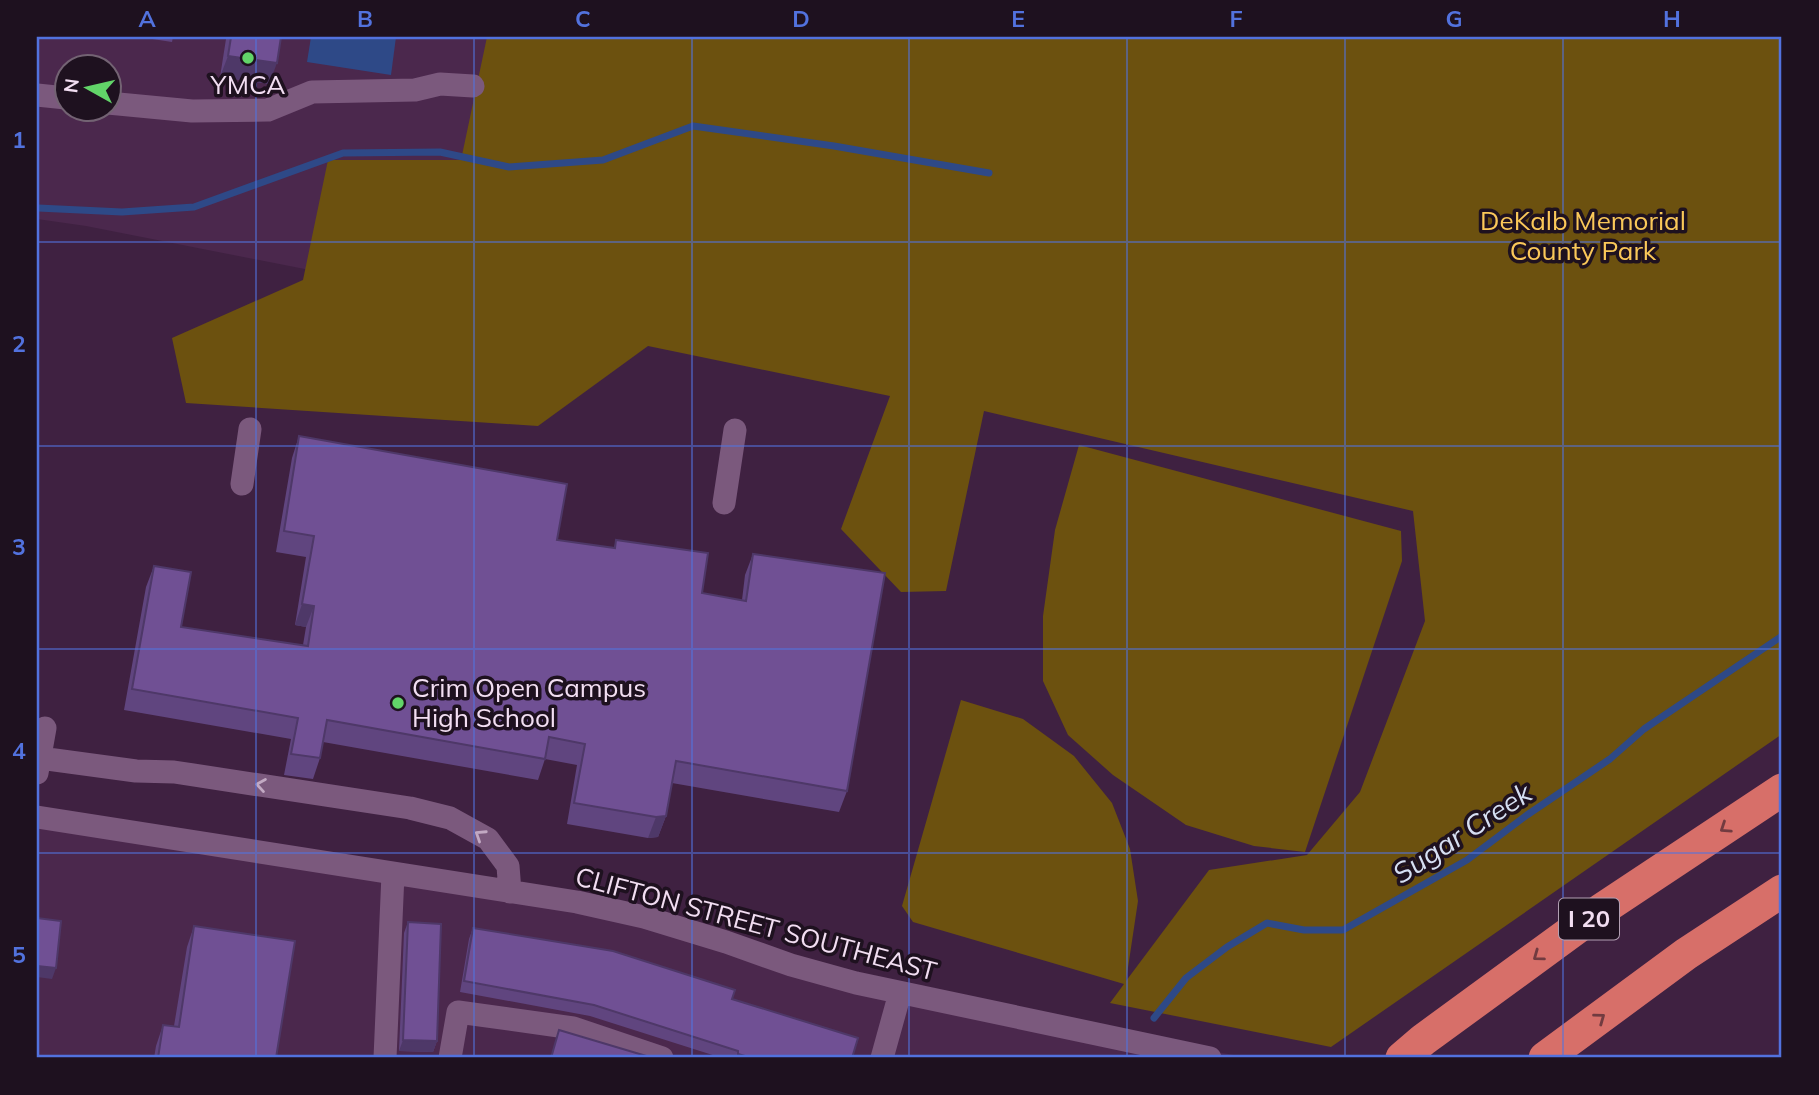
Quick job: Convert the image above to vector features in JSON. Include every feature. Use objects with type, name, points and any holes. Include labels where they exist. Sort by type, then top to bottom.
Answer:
[{"type":"highway","name":"I 20","points":[[1402,1058],[1601,910],[1782,790]]},
{"type":"highway","points":[[1545,1058],[1686,954],[1782,891]]},
{"type":"street","points":[[122,104],[192,111],[268,110],[312,92],[415,90],[440,84],[473,86]]},
{"type":"street","points":[[242,484],[250,429]]},
{"type":"street","points":[[724,503],[735,430]]},
{"type":"street","points":[[46,728],[38,765],[174,772],[410,808],[450,818],[488,839],[508,866],[510,892]]},
{"type":"street","name":"CLIFTON STREET SOUTHEAST","points":[[37,817],[577,902],[643,917],[791,965],[900,993],[1210,1058]]},
{"type":"street","points":[[385,1058],[393,874]]},
{"type":"street","points":[[881,1058],[900,993]]},
{"type":"street","points":[[450,1058],[457,1012],[573,1028],[662,1058]]},
{"type":"shaded area","points":[[37,37],[580,37],[538,315],[86,226],[37,219]]},
{"type":"shaded area","points":[[37,815],[630,919],[864,986],[1239,1056],[37,1058]]},
{"type":"green space","name":"DeKalb Memorial County Park","points":[[487,37],[1782,37],[1782,734],[1331,1047],[1110,1003],[1124,984],[913,922],[902,906],[961,700],[1023,719],[1074,756],[1112,803],[1130,849],[1138,901],[1126,981],[1209,870],[1307,855],[1360,792],[1425,621],[1413,511],[984,411],[946,591],[901,592],[841,529],[890,396],[648,346],[538,426],[186,403],[172,338],[303,280],[328,160],[461,160]]},
{"type":"green space","points":[[1079,445],[1401,531],[1402,561],[1305,852],[1254,846],[1186,825],[1113,775],[1068,735],[1043,681],[1043,616],[1055,530]]},
{"type":"water","points":[[311,37],[396,37],[391,75],[307,62]]},
{"type":"building","points":[[231,37],[281,37],[277,63],[228,56]]},
{"type":"building","points":[[299,436],[567,484],[557,540],[615,548],[616,540],[708,553],[702,593],[746,601],[753,554],[885,573],[847,791],[676,761],[666,816],[656,817],[574,803],[585,744],[549,737],[545,759],[327,720],[320,758],[291,754],[298,718],[132,689],[154,566],[191,572],[181,627],[308,646],[314,606],[302,604],[314,536],[284,531]]},
{"type":"building","points":[[37,918],[61,921],[56,968],[37,966]]},
{"type":"building","points":[[408,922],[441,924],[437,1041],[403,1040]]},
{"type":"building","points":[[194,926],[295,941],[276,1058],[158,1058],[163,1025],[179,1027]]},
{"type":"building","points":[[473,928],[613,951],[735,990],[732,999],[858,1038],[852,1058],[752,1058],[738,1054],[738,1051],[594,1005],[464,981]]},
{"type":"building","points":[[559,1030],[653,1058],[551,1058]]},
{"type":"waterway","points":[[38,208],[122,212],[194,207],[343,153],[440,152],[509,167],[603,160],[693,126],[834,146],[989,173]]},
{"type":"waterway","name":"Sugar Creek","points":[[1154,1018],[1186,978],[1227,947],[1267,923],[1304,930],[1343,930],[1467,860],[1527,815],[1610,759],[1644,729],[1782,636]]},
{"type":"place","name":"YMCA","points":[[248,58]]},
{"type":"place","name":"Crim Open Campus High School","points":[[398,703]]}]
